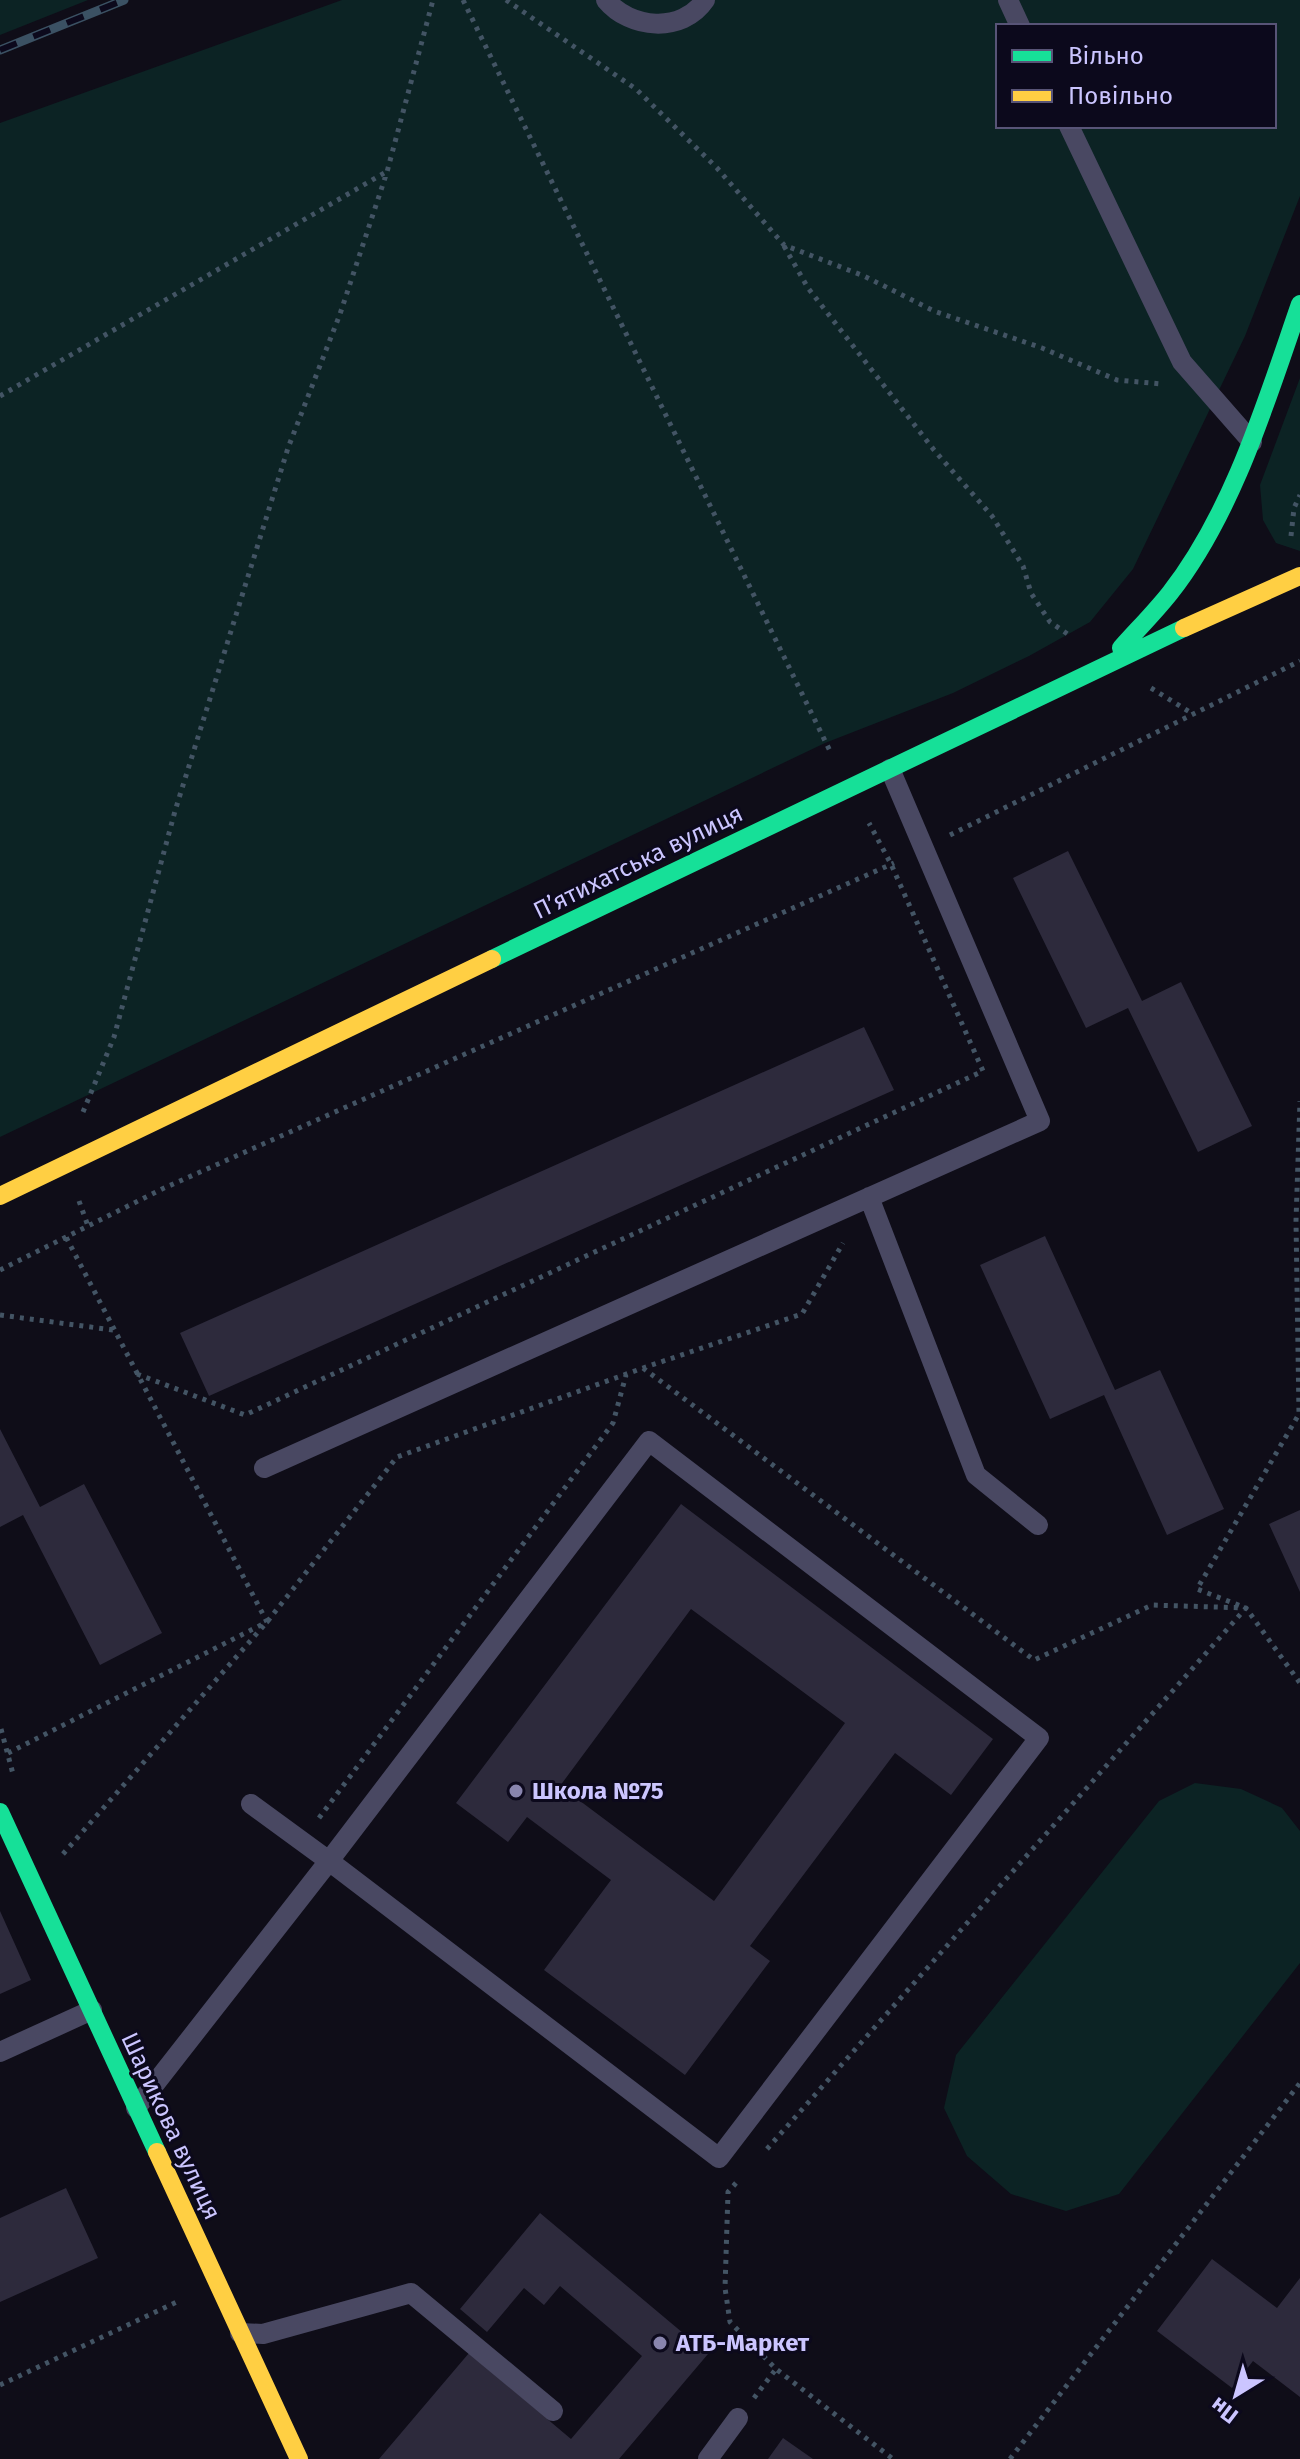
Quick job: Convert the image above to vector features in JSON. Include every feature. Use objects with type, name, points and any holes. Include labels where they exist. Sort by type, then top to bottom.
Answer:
[{"type":"street","points":[[1109,662],[1171,592],[1211,528],[1252,442],[1300,304]]},
{"type":"street","name":"П’ятихатська вулиця","points":[[0,1196],[1109,662],[1300,576]]},
{"type":"street","name":"Шарикова вулиця","points":[[0,1812],[299,2459]]},
{"type":"lane","points":[[606,0],[633,21],[653,24],[679,20],[703,5],[705,0]]},
{"type":"lane","points":[[1008,0],[1019,24]]},
{"type":"lane","points":[[1070,128],[1182,362],[1252,442]]},
{"type":"lane","points":[[264,1468],[1040,1121],[890,769]]},
{"type":"lane","points":[[869,1197],[976,1475],[1038,1525]]},
{"type":"lane","points":[[136,2108],[329,1861],[649,1441],[1039,1738],[719,2158],[329,1861],[251,1804]]},
{"type":"lane","points":[[0,2052],[92,2010]]},
{"type":"lane","points":[[240,2333],[263,2334],[411,2293],[553,2411]]},
{"type":"lane","points":[[708,2459],[738,2418]]},
{"type":"path","points":[[81,1116],[114,1037],[175,811],[288,448],[340,314],[387,172],[433,0]]},
{"type":"path","points":[[137,1374],[245,1415],[983,1071],[891,864],[825,743],[463,0]]},
{"type":"path","points":[[506,0],[636,89],[717,168],[784,245],[808,288],[934,450],[992,516],[1023,566],[1031,593],[1050,622],[1109,662]]},
{"type":"path","points":[[0,396],[387,172]]},
{"type":"path","points":[[784,245],[864,276],[934,311],[1042,348],[1117,380],[1173,385],[1216,402]]},
{"type":"path","points":[[0,1270],[162,1189],[891,864],[1300,661]]},
{"type":"path","points":[[1300,1101],[1296,1221],[1299,1414],[1197,1589],[1246,1608],[1300,1683]]},
{"type":"path","points":[[66,1166],[88,1226]]},
{"type":"path","points":[[62,1855],[267,1622],[397,1457],[802,1314],[869,1197]]},
{"type":"path","points":[[66,1237],[267,1622]]},
{"type":"path","points":[[0,1315],[114,1330]]},
{"type":"path","points":[[643,1368],[1034,1660],[1152,1605],[1246,1608]]},
{"type":"path","points":[[301,1842],[613,1423],[626,1374]]},
{"type":"path","points":[[760,2156],[1246,1608]]},
{"type":"path","points":[[8,1753],[267,1622]]},
{"type":"path","points":[[1010,2459],[1300,2083]]},
{"type":"path","points":[[739,2180],[728,2192],[725,2288],[730,2322],[776,2369],[893,2459]]},
{"type":"path","points":[[0,2385],[183,2299]]},
{"type":"green space","points":[[0,0],[88,0],[0,35]]},
{"type":"green space","points":[[342,0],[606,0],[653,24],[705,0],[1300,0],[1300,196],[1245,336],[1133,569],[1090,622],[953,693],[825,743],[0,1137],[0,123]]},
{"type":"green space","points":[[619,0],[692,0],[675,13],[647,17],[637,14]]},
{"type":"green space","points":[[1300,378],[1300,551],[1276,543],[1263,520],[1260,485]]},
{"type":"green space","points":[[1195,1783],[1241,1789],[1282,1808],[1300,1831],[1300,1963],[1119,2194],[1066,2211],[1011,2194],[967,2156],[944,2108],[956,2055],[1159,1801]]},
{"type":"building","points":[[1068,851],[1142,1001],[1181,982],[1252,1126],[1198,1152],[1128,1008],[1086,1028],[1013,878]]},
{"type":"building","points":[[864,1027],[894,1090],[209,1396],[180,1333]]},
{"type":"building","points":[[1045,1236],[1115,1390],[1160,1370],[1224,1509],[1167,1535],[1104,1395],[1050,1419],[980,1265]]},
{"type":"building","points":[[0,1429],[40,1507],[84,1484],[162,1633],[100,1665],[23,1515],[0,1527]]},
{"type":"building","name":"Школа №75","points":[[681,1504],[993,1739],[951,1795],[895,1753],[750,1946],[770,1961],[685,2075],[544,1970],[611,1880],[527,1817],[508,1842],[456,1803]],"holes":[[[691,1609],[845,1723],[714,1901],[560,1786]]]},
{"type":"building","points":[[1300,1510],[1300,1592],[1269,1524]]},
{"type":"building","points":[[0,1911],[31,1980],[0,1994]]},
{"type":"building","points":[[66,2188],[98,2258],[0,2302],[0,2218]]},
{"type":"building","name":"АТБ-Маркет","points":[[540,2213],[708,2354],[619,2459],[379,2459],[469,2353],[571,2439],[642,2356],[560,2286],[544,2305],[524,2288],[487,2332],[460,2309]]},
{"type":"building","points":[[1212,2259],[1277,2308],[1300,2278],[1300,2397],[1253,2361],[1232,2388],[1157,2331]]},
{"type":"building","points":[[783,2438],[813,2459],[768,2459]]},
{"type":"railway","points":[[0,50],[124,0]]},
{"type":"traffic: fast","points":[[1121,648],[1170,593],[1212,527],[1246,454],[1300,304]]},
{"type":"traffic: fast","points":[[492,959],[1184,628]]},
{"type":"traffic: fast","points":[[0,1812],[157,2152]]},
{"type":"traffic: slow","points":[[1184,628],[1300,576]]},
{"type":"traffic: slow","points":[[0,1196],[492,959]]},
{"type":"traffic: slow","points":[[157,2152],[299,2459]]},
{"type":"place","name":"Школа №75","points":[[516,1791]]},
{"type":"place","name":"АТБ-Маркет","points":[[660,2343]]}]
